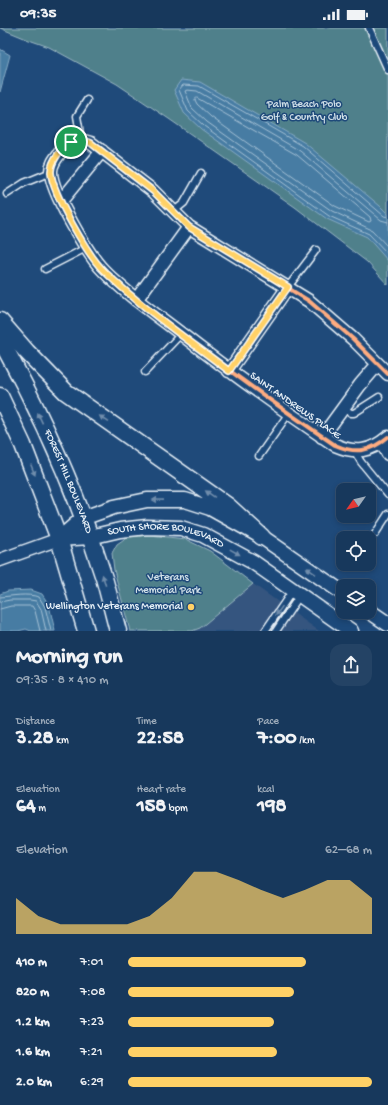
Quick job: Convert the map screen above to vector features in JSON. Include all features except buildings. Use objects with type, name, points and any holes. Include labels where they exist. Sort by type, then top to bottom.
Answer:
[{"type":"main road","points":[[0,321],[27,352],[66,392],[228,506],[262,537]]},
{"type":"main road","name":"FOREST HILL BOULEVARD","points":[[0,339],[41,419],[83,518],[104,579],[118,631]]},
{"type":"main road","points":[[0,396],[29,459],[59,539],[76,592],[86,631]]},
{"type":"street","points":[[51,172],[53,162],[64,147],[71,142],[81,139],[91,143],[153,191],[189,227],[309,301],[354,339],[388,374]]},
{"type":"street","points":[[61,201],[102,151]]},
{"type":"street","name":"SAINT ANDREWS PLACE","points":[[51,172],[61,201],[86,248],[102,270],[136,300],[229,371],[322,437],[335,445],[355,452]]},
{"type":"street","points":[[136,300],[189,227]]},
{"type":"street","points":[[229,371],[288,287]]},
{"type":"street","points":[[322,437],[378,364]]},
{"type":"street","points":[[355,452],[366,449],[385,440],[388,454]]},
{"type":"street","points":[[0,560],[59,539],[83,518],[114,507],[147,500],[185,500],[210,508],[262,537],[336,588]]},
{"type":"street","name":"SOUTH SHORE BOULEVARD","points":[[59,539],[90,537],[120,530],[147,527],[181,528],[203,534],[253,562],[351,631]]},
{"type":"street","points":[[376,616],[388,624]]},
{"type":"lane","points":[[369,28],[388,70]]},
{"type":"lane","points":[[81,139],[77,116],[87,100]]},
{"type":"lane","points":[[7,194],[24,183],[51,172]]},
{"type":"lane","points":[[173,212],[184,203],[201,173]]},
{"type":"lane","points":[[45,269],[86,248]]},
{"type":"lane","points":[[288,287],[316,250]]},
{"type":"lane","points":[[145,372],[181,334]]},
{"type":"lane","points":[[343,408],[351,413],[379,397]]},
{"type":"lane","points":[[259,456],[289,413]]},
{"type":"lane","points":[[355,452],[361,462],[388,495]]},
{"type":"lane","points":[[376,532],[388,514]]},
{"type":"lane","points":[[265,631],[297,593]]},
{"type":"lane","points":[[276,631],[297,593]]},
{"type":"shaded area","points":[[253,584],[319,631],[192,631],[200,628]]},
{"type":"green space","name":"Palm Beach Polo Golf & Country Club","points":[[0,28],[388,28],[388,285],[367,262],[295,207],[117,84],[49,47]]},
{"type":"green space","name":"Veterans Memorial Park","points":[[150,535],[185,539],[210,551],[253,584],[200,628],[192,631],[130,631],[114,570],[112,553],[117,544],[127,537]]},
{"type":"water","points":[[0,49],[10,55],[0,92]]},
{"type":"water","points":[[181,80],[200,82],[305,143],[380,206],[388,214],[388,261],[367,237],[327,219],[201,129],[184,113],[174,90]]},
{"type":"water","points":[[31,590],[42,594],[49,605],[55,631],[31,631],[26,629],[18,631],[0,631],[0,594],[8,591]]},
{"type":"cycle path","points":[[388,374],[353,339],[309,301],[189,227],[153,191],[91,143],[83,141],[72,142],[62,150],[55,160],[51,168],[52,180],[63,207],[80,238],[103,270],[131,295],[237,376],[335,445],[350,450],[363,450],[375,446],[388,437]]},
{"type":"place","name":"Wellington Veterans Memorial","points":[[191,607]]},
{"type":"route","points":[[81,139],[91,143],[153,191],[189,227],[288,287],[229,371],[136,300],[102,270],[93,258],[72,224],[54,184],[51,172],[53,162],[64,147],[71,142],[81,139]]}]
